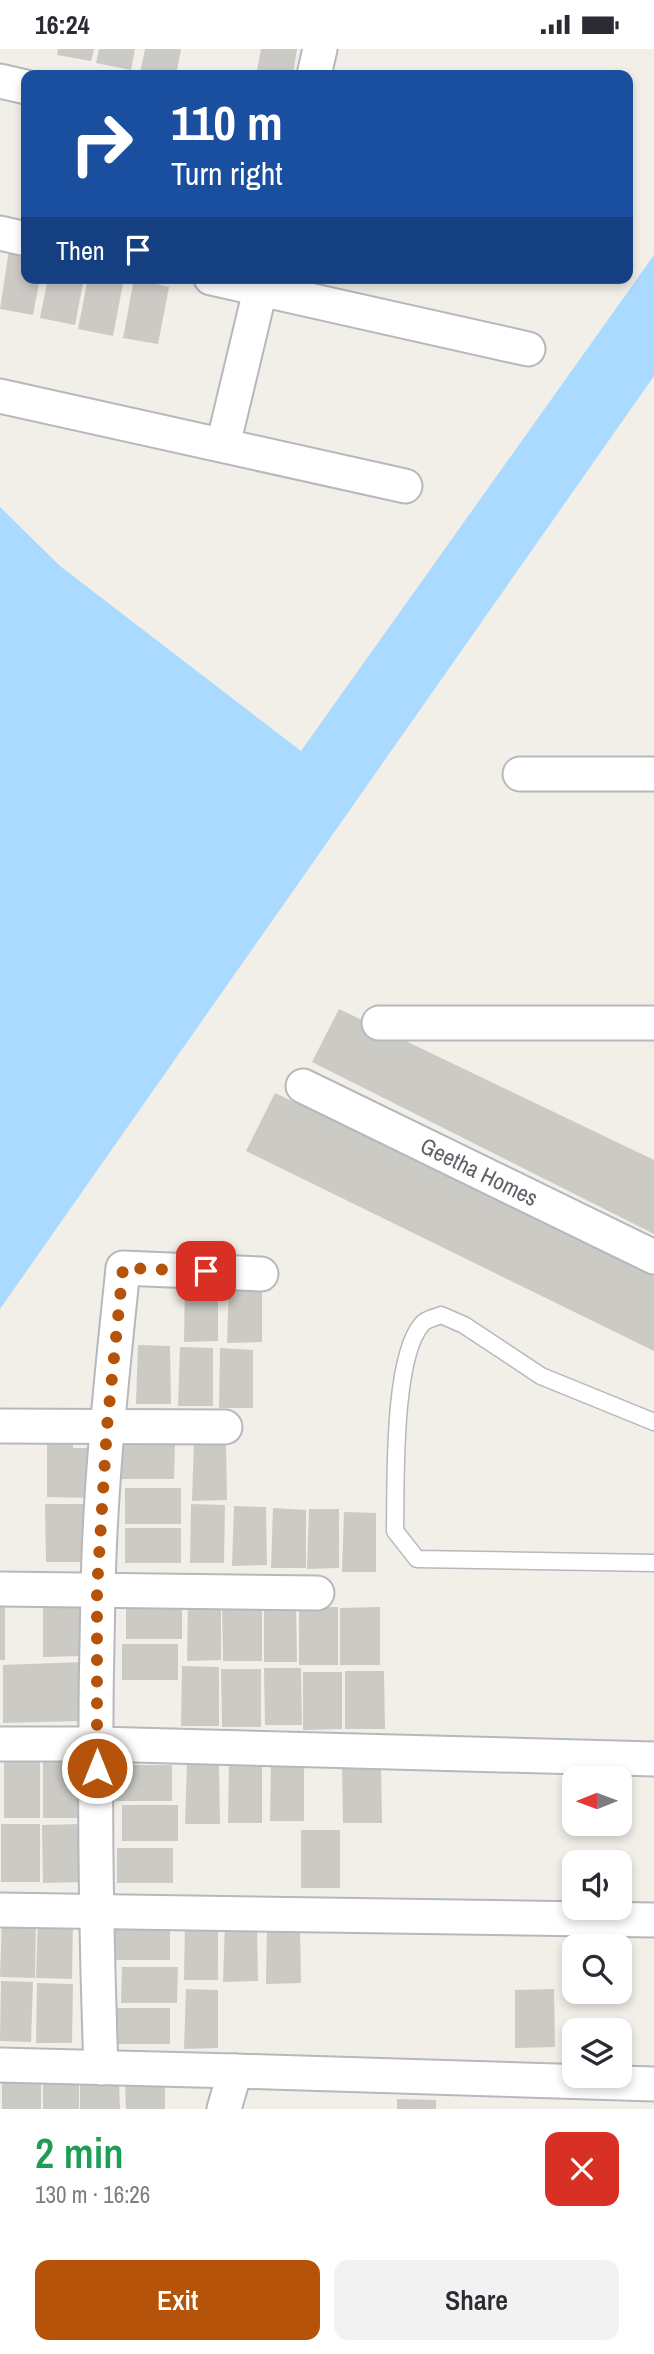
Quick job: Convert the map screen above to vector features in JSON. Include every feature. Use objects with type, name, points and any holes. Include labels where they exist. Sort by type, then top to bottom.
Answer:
[{"type":"street","points":[[315,70],[320,49]]},
{"type":"street","points":[[0,81],[21,86]]},
{"type":"street","points":[[0,233],[21,238]]},
{"type":"street","points":[[223,445],[261,284]]},
{"type":"street","points":[[265,284],[528,349]]},
{"type":"street","points":[[0,396],[405,486]]},
{"type":"street","points":[[520,774],[654,774]]},
{"type":"street","points":[[379,1023],[654,1023]]},
{"type":"street","name":"Geetha Homes","points":[[303,1086],[654,1257]]},
{"type":"street","points":[[100,2068],[95,1913],[97,1589],[107,1427],[123,1268],[261,1274]]},
{"type":"street","points":[[0,1426],[225,1427]]},
{"type":"street","points":[[0,1590],[317,1593]]},
{"type":"street","points":[[0,1744],[97,1744],[654,1759]]},
{"type":"street","points":[[0,1910],[654,1920]]},
{"type":"street","points":[[0,2065],[234,2071],[512,2094],[654,2084]]},
{"type":"street","points":[[224,2109],[234,2071]]},
{"type":"lane","points":[[654,1422],[541,1376],[464,1325],[441,1315],[424,1321],[416,1331],[408,1355],[397,1415],[395,1531],[418,1559],[654,1563]]},
{"type":"water","points":[[654,255],[654,376],[0,1309],[0,507],[60,566],[301,751]]},
{"type":"building","points":[[58,49],[94,49],[91,61],[57,55]]},
{"type":"building","points":[[99,49],[135,49],[131,70],[96,63]]},
{"type":"building","points":[[145,49],[181,49],[177,70],[141,70]]},
{"type":"building","points":[[261,49],[297,49],[294,70],[257,70]]},
{"type":"building","points":[[9,250],[21,253],[21,284],[39,284],[33,315],[0,309]]},
{"type":"building","points":[[47,284],[83,284],[75,325],[40,318]]},
{"type":"building","points":[[87,284],[123,284],[113,336],[78,329]]},
{"type":"building","points":[[133,284],[169,287],[158,344],[123,338]]},
{"type":"building","points":[[339,1009],[654,1160],[654,1234],[312,1062]]},
{"type":"building","points":[[275,1093],[654,1273],[654,1351],[246,1151]]},
{"type":"building","points":[[185,1282],[218,1283],[218,1341],[184,1342]]},
{"type":"building","points":[[229,1283],[262,1285],[262,1342],[227,1343]]},
{"type":"building","points":[[138,1345],[170,1346],[171,1404],[136,1404]]},
{"type":"building","points":[[180,1347],[213,1348],[213,1406],[178,1406]]},
{"type":"building","points":[[220,1348],[253,1350],[253,1408],[219,1408]]},
{"type":"building","points":[[47,1437],[73,1437],[73,1448],[89,1448],[90,1498],[47,1497]]},
{"type":"building","points":[[194,1441],[226,1442],[227,1500],[192,1501]]},
{"type":"building","points":[[119,1443],[175,1443],[174,1479],[118,1479]]},
{"type":"building","points":[[125,1488],[181,1488],[181,1524],[125,1524]]},
{"type":"building","points":[[45,1504],[84,1504],[85,1562],[46,1562]]},
{"type":"building","points":[[191,1504],[225,1505],[224,1563],[190,1563]]},
{"type":"building","points":[[234,1506],[266,1507],[267,1565],[232,1566]]},
{"type":"building","points":[[273,1508],[306,1510],[306,1568],[271,1568]]},
{"type":"building","points":[[309,1509],[339,1509],[339,1568],[307,1569]]},
{"type":"building","points":[[344,1512],[376,1513],[376,1572],[342,1572]]},
{"type":"building","points":[[125,1528],[181,1528],[181,1563],[125,1563]]},
{"type":"building","points":[[82,1598],[83,1656],[43,1657],[43,1599]]},
{"type":"building","points":[[188,1601],[221,1602],[221,1660],[187,1661]]},
{"type":"building","points":[[0,1602],[5,1602],[5,1660],[0,1660]]},
{"type":"building","points":[[126,1603],[182,1603],[182,1639],[126,1639]]},
{"type":"building","points":[[222,1603],[262,1603],[262,1661],[223,1661]]},
{"type":"building","points":[[264,1604],[296,1604],[297,1662],[264,1662]]},
{"type":"building","points":[[299,1607],[338,1607],[338,1665],[299,1665]]},
{"type":"building","points":[[380,1607],[380,1665],[340,1665],[340,1608]]},
{"type":"building","points":[[122,1644],[178,1644],[178,1680],[122,1680]]},
{"type":"building","points":[[82,1662],[82,1721],[3,1723],[3,1665]]},
{"type":"building","points":[[182,1666],[219,1667],[219,1726],[181,1726]]},
{"type":"building","points":[[264,1668],[301,1668],[302,1725],[265,1725]]},
{"type":"building","points":[[221,1669],[261,1669],[261,1727],[222,1727]]},
{"type":"building","points":[[345,1671],[384,1671],[385,1729],[345,1729]]},
{"type":"building","points":[[303,1672],[342,1672],[342,1729],[303,1730]]},
{"type":"building","points":[[82,1759],[83,1818],[43,1818],[43,1760]]},
{"type":"building","points":[[4,1760],[40,1760],[40,1818],[4,1818]]},
{"type":"building","points":[[271,1761],[304,1762],[304,1821],[270,1821]]},
{"type":"building","points":[[229,1763],[262,1765],[262,1823],[228,1823]]},
{"type":"building","points":[[187,1764],[219,1765],[220,1824],[185,1824]]},
{"type":"building","points":[[116,1765],[172,1765],[172,1801],[115,1801]]},
{"type":"building","points":[[342,1765],[381,1765],[382,1823],[343,1823]]},
{"type":"building","points":[[122,1805],[178,1805],[178,1841],[122,1841]]},
{"type":"building","points":[[1,1824],[40,1824],[40,1882],[1,1882]]},
{"type":"building","points":[[82,1824],[82,1882],[43,1883],[42,1825]]},
{"type":"building","points":[[301,1830],[340,1830],[340,1888],[301,1888]]},
{"type":"building","points":[[117,1848],[173,1848],[173,1883],[117,1883]]},
{"type":"building","points":[[38,1918],[73,1919],[72,1979],[36,1978]]},
{"type":"building","points":[[2,1920],[36,1921],[35,1978],[0,1977]]},
{"type":"building","points":[[185,1921],[218,1922],[218,1980],[184,1980]]},
{"type":"building","points":[[225,1922],[257,1923],[258,1981],[223,1982]]},
{"type":"building","points":[[267,1924],[300,1925],[301,1983],[266,1984]]},
{"type":"building","points":[[114,1925],[170,1925],[170,1960],[114,1960]]},
{"type":"building","points":[[122,1967],[178,1967],[177,2003],[121,2003]]},
{"type":"building","points":[[1,1981],[33,1982],[31,2042],[0,2041]]},
{"type":"building","points":[[37,1983],[73,1984],[72,2043],[36,2043]]},
{"type":"building","points":[[186,1989],[218,1990],[218,2048],[184,2049]]},
{"type":"building","points":[[554,1989],[555,2047],[515,2048],[515,1990]]},
{"type":"building","points":[[114,2008],[170,2008],[170,2044],[114,2044]]},
{"type":"building","points":[[2,2082],[41,2082],[41,2109],[2,2109]]},
{"type":"building","points":[[43,2082],[79,2082],[79,2109],[43,2109]]},
{"type":"building","points":[[80,2083],[119,2083],[120,2109],[80,2109]]},
{"type":"building","points":[[125,2084],[165,2084],[165,2109],[126,2109]]},
{"type":"building","points":[[397,2099],[436,2100],[436,2109],[397,2109]]},
{"type":"route","points":[[97,1768],[97,1589],[107,1427],[123,1268],[206,1271]]}]
